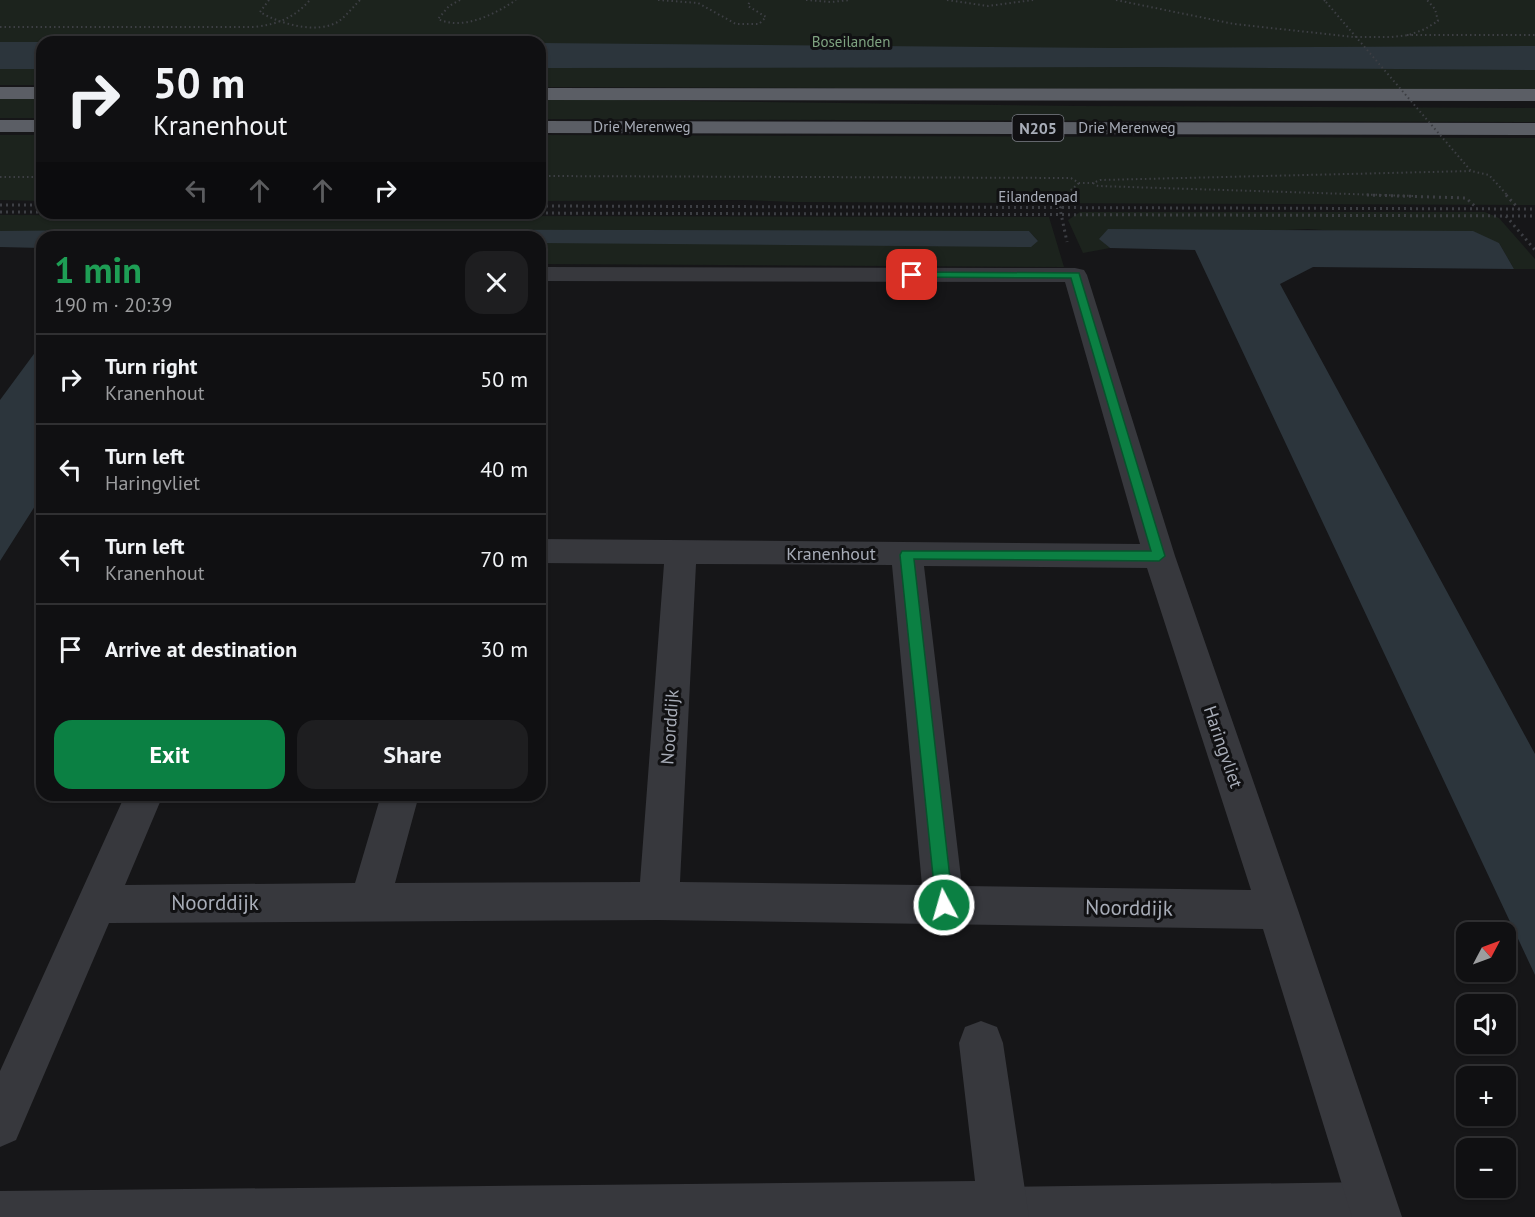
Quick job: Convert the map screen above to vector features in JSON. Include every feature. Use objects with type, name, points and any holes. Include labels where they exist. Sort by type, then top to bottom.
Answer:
[{"type":"highway","points":[[0,93],[36,93]]},
{"type":"highway","name":"Drie Merenweg","points":[[546,94],[1535,95]]},
{"type":"highway","points":[[0,126],[36,126]]},
{"type":"highway","name":"Drie Merenweg","points":[[546,127],[1535,129]]},
{"type":"street","name":"Haringvliet","points":[[546,274],[1075,275],[1159,556],[1278,910],[1375,1209]]},
{"type":"street","name":"Kranenhout","points":[[546,551],[1159,556]]},
{"type":"street","name":"Noorddijk","points":[[659,901],[681,553]]},
{"type":"street","points":[[907,555],[944,905]]},
{"type":"street","points":[[0,1124],[141,801]]},
{"type":"street","points":[[370,902],[398,801]]},
{"type":"street","name":"Noorddijk","points":[[97,904],[659,901],[1278,910]]},
{"type":"street","points":[[0,1215],[1003,1211],[981,1043]]},
{"type":"lane","points":[[1003,1211],[1375,1209]]},
{"type":"path","points":[[269,0],[260,12],[274,20],[320,26],[337,23],[360,0]]},
{"type":"path","points":[[0,27],[255,27],[285,22],[298,15],[310,0]]},
{"type":"path","points":[[460,0],[449,6],[438,20],[445,24],[466,22],[509,6],[516,0]]},
{"type":"path","points":[[658,0],[698,3],[736,24],[759,24],[766,17],[748,6],[750,0]]},
{"type":"path","points":[[806,0],[831,2],[850,0]]},
{"type":"path","points":[[947,0],[988,6],[1033,0]]},
{"type":"path","points":[[1116,0],[1235,24],[1345,38],[1400,35],[1535,35]]},
{"type":"path","points":[[1400,35],[1424,30],[1438,21],[1435,8],[1427,0]]},
{"type":"path","points":[[1325,1],[1471,171]]},
{"type":"path","points":[[1059,208],[1065,191],[1079,183],[1093,183],[1100,180],[1471,171],[1489,175],[1519,209]]},
{"type":"path","points":[[546,176],[1071,178],[1079,183]]},
{"type":"path","points":[[0,177],[36,177]]},
{"type":"path","points":[[1093,183],[1098,186],[1466,198],[1478,208]]},
{"type":"path","points":[[0,205],[36,205]]},
{"type":"path","name":"Eilandenpad","points":[[546,206],[1535,209]]},
{"type":"path","points":[[1501,208],[1535,250]]},
{"type":"path","points":[[0,212],[36,212]]},
{"type":"path","points":[[546,213],[1535,216]]},
{"type":"green space","name":"Boseilanden","points":[[0,0],[1535,0],[1535,90],[546,87],[546,36],[36,36],[36,85],[0,85]]},
{"type":"green space","points":[[0,99],[36,99],[36,118],[0,118]]},
{"type":"green space","points":[[546,99],[1077,106],[1535,108],[1535,122],[546,119]]},
{"type":"green space","points":[[0,135],[36,135],[36,201],[0,200]]},
{"type":"green space","points":[[546,135],[1535,138],[1535,205],[546,201]]},
{"type":"green space","points":[[1080,212],[1485,212],[1499,218],[1535,259],[1535,269],[1514,269],[1499,243],[1308,229],[1100,239],[1110,248],[1083,253],[1068,220]]},
{"type":"green space","points":[[0,215],[36,215],[36,219],[546,219],[546,216],[1049,217],[1064,267],[546,264],[546,243],[1038,241],[1029,231],[0,231]]},
{"type":"shaded area","points":[[0,42],[36,42],[36,69],[0,69]]},
{"type":"shaded area","points":[[546,43],[1114,48],[1535,46],[1535,70],[1158,67],[546,68]]},
{"type":"shaded area","points":[[208,229],[1029,231],[1038,241],[1031,247],[546,243],[546,231],[36,231],[36,248],[0,247],[0,231]]},
{"type":"shaded area","points":[[1108,229],[1473,231],[1499,243],[1514,269],[1313,267],[1280,284],[1535,754],[1535,975],[1516,934],[1516,922],[1510,922],[1195,250],[1110,248],[1099,239]]},
{"type":"shaded area","points":[[36,351],[36,504],[0,561],[0,400]]},
{"type":"route","points":[[912,275],[1075,275],[1159,556],[907,555],[944,905]]}]
